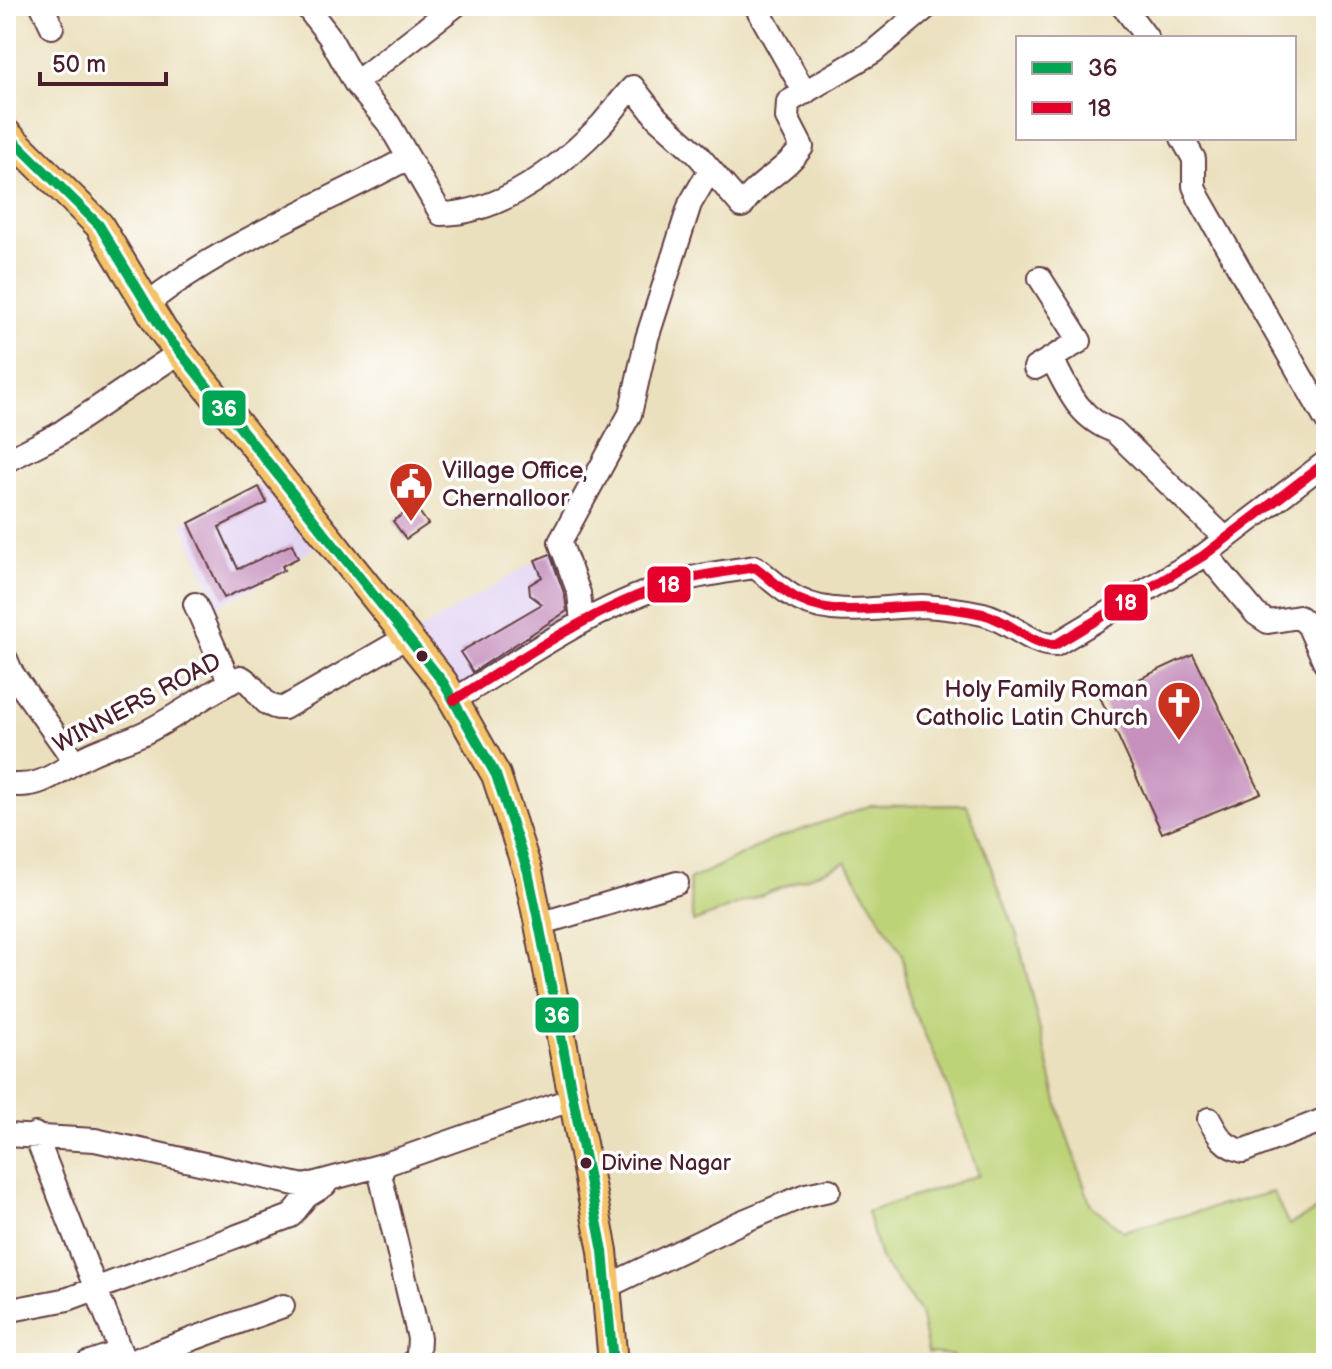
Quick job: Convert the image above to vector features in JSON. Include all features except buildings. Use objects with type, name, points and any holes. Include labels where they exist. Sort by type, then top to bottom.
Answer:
[{"type":"main road","points":[[6,133],[99,225],[180,352],[454,700],[496,775],[528,872],[539,924],[603,1251],[613,1363]]},
{"type":"street","points":[[42,6],[52,27]]},
{"type":"street","points":[[306,6],[329,36],[355,83],[389,124],[406,159],[441,214],[471,211],[555,168],[604,122],[633,87],[657,118],[742,206],[756,189],[792,162],[802,147],[787,118],[788,102],[873,52],[928,6]]},
{"type":"street","points":[[355,83],[455,6]]},
{"type":"street","points":[[1123,6],[1146,36]]},
{"type":"street","points":[[757,8],[805,93]]},
{"type":"street","points":[[1183,140],[1194,159],[1194,186],[1199,198],[1326,420]]},
{"type":"street","points":[[147,304],[174,282],[224,253],[406,159]]},
{"type":"street","points":[[582,622],[579,593],[560,542],[630,414],[647,338],[690,204],[710,170]]},
{"type":"street","points":[[1040,278],[1080,341],[1035,368],[1052,359],[1077,407],[1101,427],[1114,431],[1225,538]]},
{"type":"street","points":[[6,461],[72,425],[180,352]]},
{"type":"street","points":[[454,700],[582,622],[682,580],[755,567],[800,601],[835,608],[889,610],[922,606],[982,614],[1012,624],[1042,645],[1055,645],[1206,554],[1326,462]]},
{"type":"street","points":[[1206,554],[1256,614],[1268,622],[1299,617],[1308,625],[1326,665]]},
{"type":"street","points":[[195,604],[230,683]]},
{"type":"street","name":"WINNERS ROAD","points":[[6,784],[27,787],[48,780],[75,762],[144,733],[241,677],[265,703],[284,708],[407,637]]},
{"type":"street","points":[[6,659],[12,673],[75,762]]},
{"type":"street","points":[[539,924],[677,883]]},
{"type":"street","points":[[6,1135],[35,1134],[95,1140],[304,1186],[329,1182],[386,1164],[573,1099]]},
{"type":"street","points":[[1209,1119],[1220,1139],[1230,1148],[1243,1151],[1326,1119]]},
{"type":"street","points":[[35,1134],[124,1359]]},
{"type":"street","points":[[386,1164],[380,1174],[381,1190],[419,1338],[417,1360]]},
{"type":"street","points":[[6,1311],[68,1299],[95,1286],[291,1216],[307,1196],[329,1182]]},
{"type":"street","points":[[606,1287],[739,1223],[806,1195],[829,1190]]},
{"type":"street","points":[[87,1363],[124,1359],[283,1306]]},
{"type":"shaded area","points":[[264,484],[314,548],[285,566],[287,570],[218,606],[182,523]]},
{"type":"shaded area","points":[[557,548],[577,619],[460,689],[413,634]]},
{"type":"green space","points":[[967,805],[1017,935],[1061,1118],[1091,1205],[1123,1231],[1273,1192],[1289,1225],[1324,1206],[1326,1363],[947,1363],[952,1355],[928,1353],[920,1312],[880,1258],[867,1212],[979,1175],[943,1074],[911,1005],[902,954],[846,862],[693,922],[689,880],[770,841],[869,806]]},
{"type":"transit line","name":"36","points":[[6,133],[99,225],[163,331],[443,682],[496,775],[528,872],[539,924],[603,1251],[613,1363]]},
{"type":"transit line","name":"18","points":[[454,700],[564,632],[622,602],[683,580],[755,567],[800,600],[829,609],[922,606],[969,611],[993,617],[1037,641],[1055,645],[1203,556],[1326,462]]},
{"type":"place","name":"Village Office, Chernalloor","points":[[411,523]]},
{"type":"place","name":"Holy Family Roman Catholic Latin Church","points":[[1179,742]]},
{"type":"place","name":"Divine Nagar","points":[[586,1163]]}]
